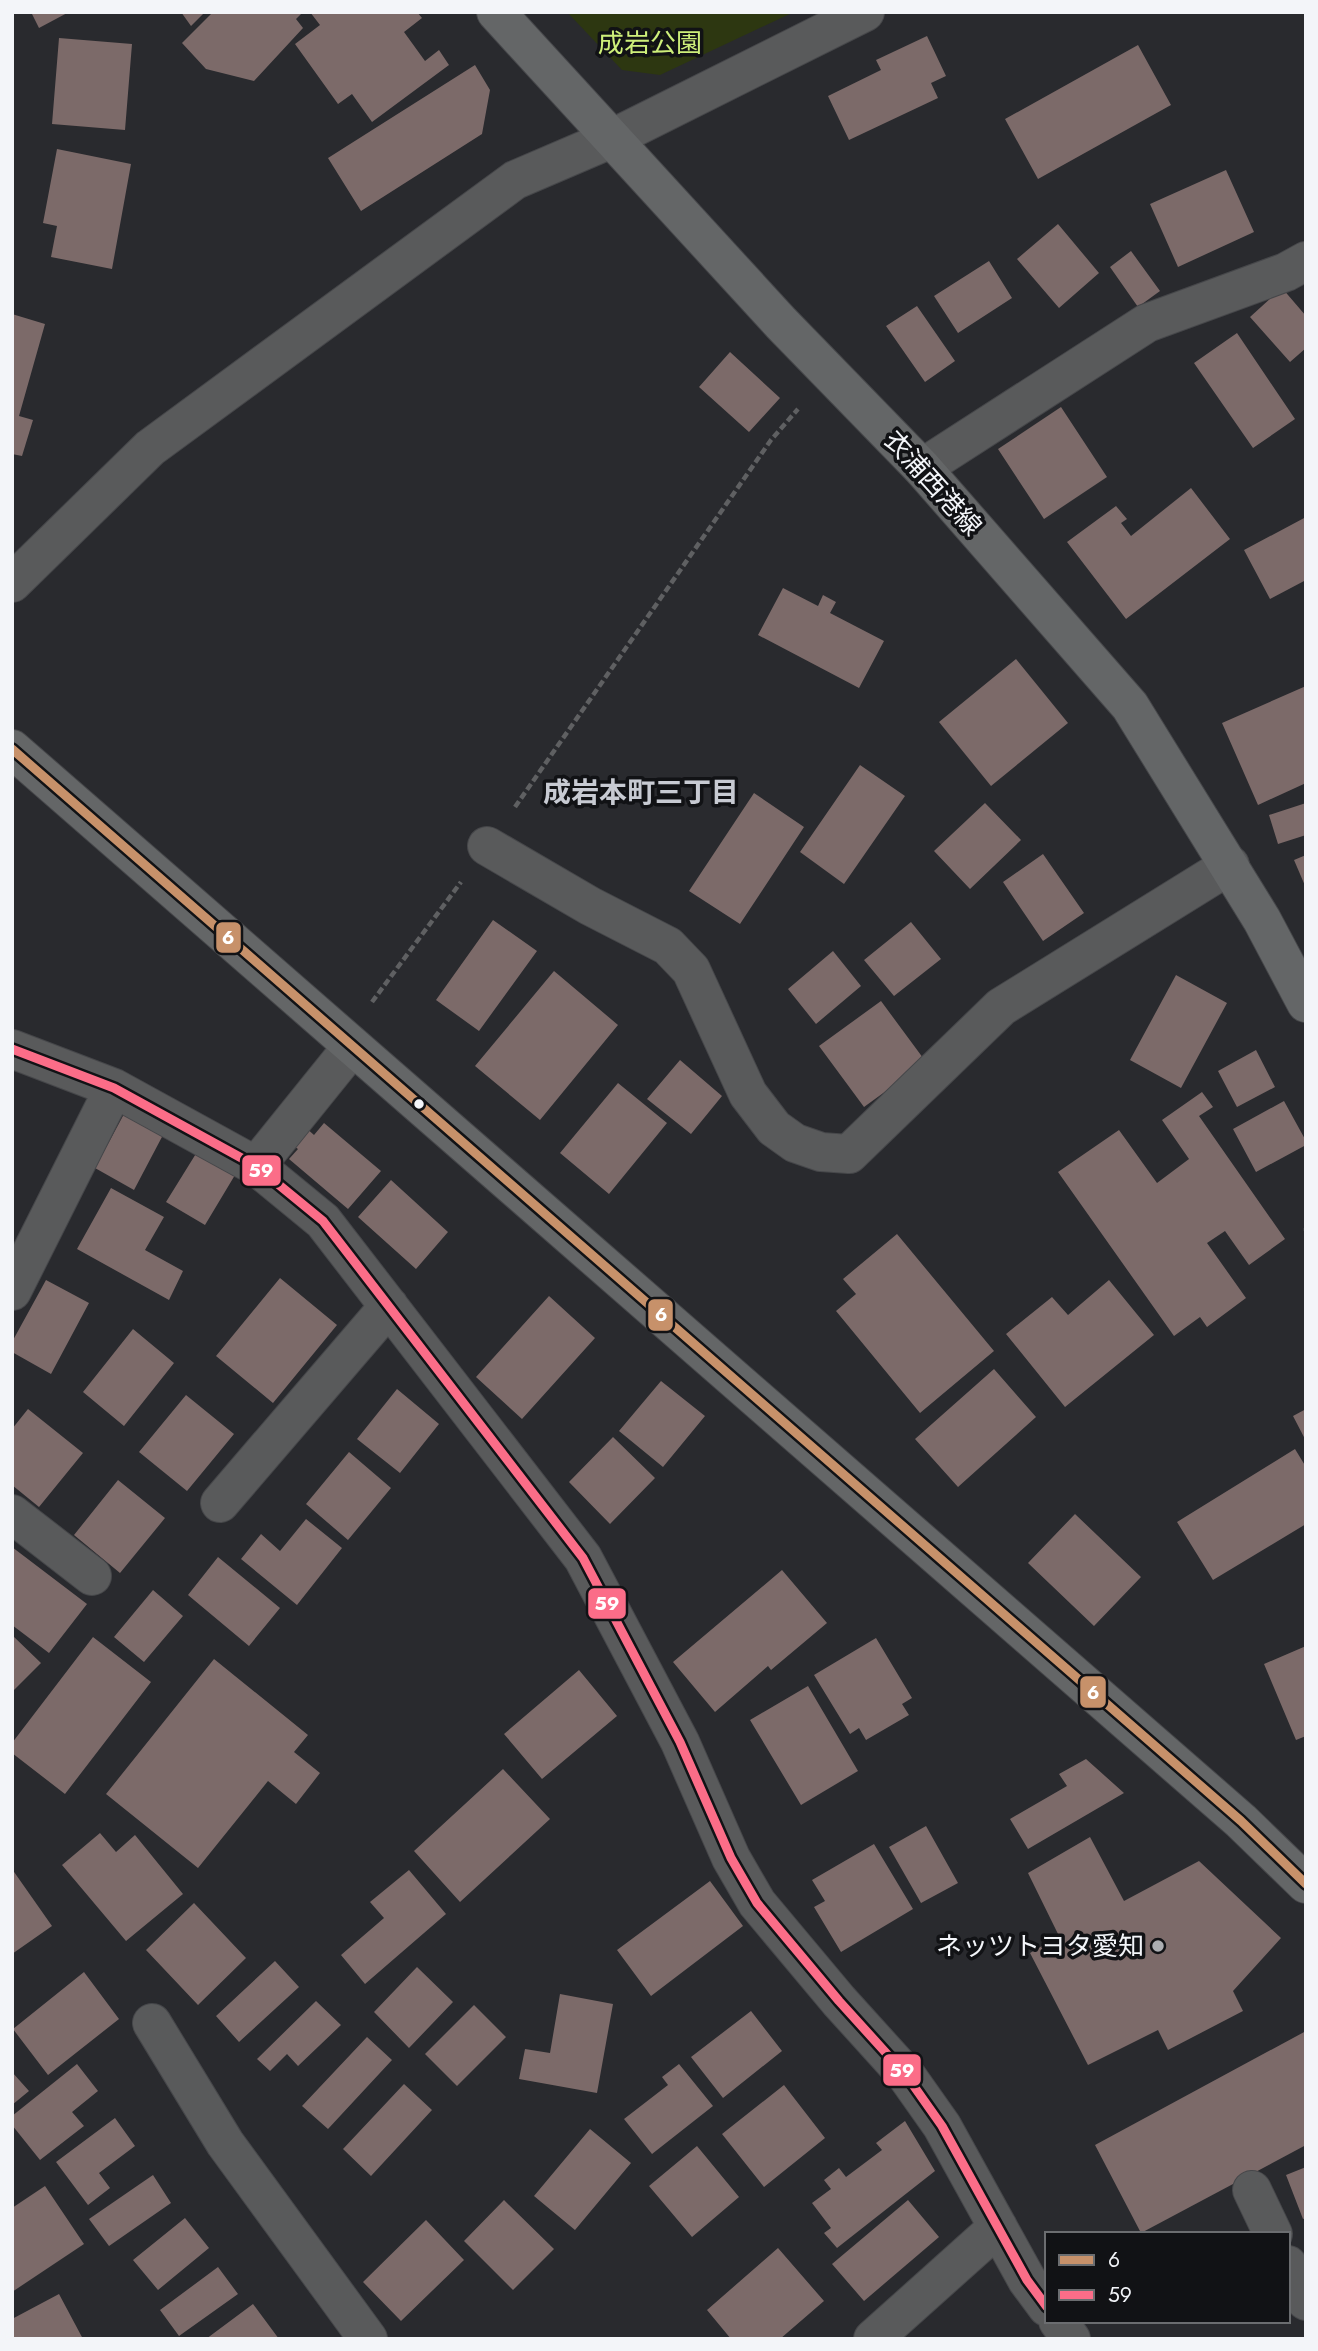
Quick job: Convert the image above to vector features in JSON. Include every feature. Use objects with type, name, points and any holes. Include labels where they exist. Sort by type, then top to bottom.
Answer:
[{"type":"street","name":"衣浦西港線","points":[[496,12],[781,323],[922,468],[1130,706],[1230,865],[1306,1003]]},
{"type":"street","points":[[12,583],[150,448],[515,180],[613,138],[865,12]]},
{"type":"street","points":[[922,468],[1147,323],[1286,272],[1306,261]]},
{"type":"street","points":[[12,749],[1231,1812],[1306,1884]]},
{"type":"street","points":[[488,846],[590,906],[668,946],[691,970],[748,1094],[774,1128],[795,1143],[821,1152],[849,1154],[1001,1007],[1230,865]]},
{"type":"street","points":[[256,1166],[352,1047]]},
{"type":"street","points":[[12,1049],[114,1088],[256,1166],[323,1222],[583,1558],[680,1742],[731,1858],[757,1903],[906,2076],[942,2126],[1027,2280],[1045,2304]]},
{"type":"street","points":[[12,1291],[114,1088]]},
{"type":"street","points":[[220,1503],[389,1306]]},
{"type":"street","points":[[12,1514],[92,1576]]},
{"type":"street","points":[[152,2023],[225,2143],[368,2339]]},
{"type":"street","points":[[1252,2190],[1272,2232]]},
{"type":"street","points":[[873,2339],[998,2227]]},
{"type":"street","points":[[1290,2269],[1306,2301]]},
{"type":"street","points":[[1059,2323],[1071,2339]]},
{"type":"path","points":[[370,1005],[488,846],[771,440],[804,403]]},
{"type":"green space","name":"成岩公園","points":[[567,12],[794,12],[660,75],[622,70]]},
{"type":"building","points":[[31,12],[69,12],[39,28]]},
{"type":"building","points":[[181,12],[205,12],[191,26]]},
{"type":"building","points":[[213,12],[303,12],[296,19],[303,28],[254,81],[206,69],[182,43]]},
{"type":"building","points":[[310,12],[417,12],[422,18],[404,32],[425,61],[439,50],[449,65],[372,122],[352,94],[338,104],[295,44],[320,25]]},
{"type":"building","points":[[927,36],[946,76],[931,83],[938,98],[849,140],[828,96],[881,70],[876,60]]},
{"type":"building","points":[[59,38],[132,44],[125,130],[52,124]]},
{"type":"building","points":[[1138,45],[1171,105],[1038,179],[1005,119]]},
{"type":"building","points":[[475,65],[490,90],[482,134],[361,211],[328,158]]},
{"type":"building","points":[[57,149],[131,164],[112,269],[51,257],[57,226],[43,223]]},
{"type":"building","points":[[1226,170],[1254,232],[1178,267],[1150,204]]},
{"type":"building","points":[[1058,224],[1099,273],[1059,308],[1017,259]]},
{"type":"building","points":[[1131,251],[1160,291],[1138,307],[1110,267]]},
{"type":"building","points":[[989,261],[1012,298],[958,333],[934,296]]},
{"type":"building","points":[[1282,288],[1306,316],[1306,348],[1290,362],[1250,317]]},
{"type":"building","points":[[917,306],[955,361],[925,382],[886,326]]},
{"type":"building","points":[[12,314],[45,324],[19,416],[33,420],[22,456],[12,454]]},
{"type":"building","points":[[1237,333],[1295,419],[1253,448],[1194,363]]},
{"type":"building","points":[[730,352],[780,398],[749,432],[699,387]]},
{"type":"building","points":[[1061,407],[1107,477],[1044,519],[998,449]]},
{"type":"building","points":[[1191,488],[1230,539],[1126,619],[1067,542],[1116,506],[1127,519],[1121,523],[1131,536]]},
{"type":"building","points":[[1306,517],[1306,580],[1270,599],[1244,550]]},
{"type":"building","points":[[783,588],[818,606],[823,595],[836,602],[830,613],[884,641],[859,688],[758,635]]},
{"type":"building","points":[[1016,659],[1068,723],[991,786],[939,722]]},
{"type":"building","points":[[1306,686],[1306,783],[1258,805],[1222,723]]},
{"type":"building","points":[[860,765],[905,796],[844,884],[800,852]]},
{"type":"building","points":[[754,793],[804,827],[740,924],[689,891]]},
{"type":"building","points":[[985,803],[1021,840],[970,889],[934,851]]},
{"type":"building","points":[[1306,803],[1306,835],[1278,844],[1269,815]]},
{"type":"building","points":[[1043,854],[1084,913],[1043,941],[1003,882]]},
{"type":"building","points":[[1306,855],[1306,888],[1294,860]]},
{"type":"building","points":[[493,920],[537,951],[479,1031],[436,1000]]},
{"type":"building","points":[[911,922],[941,959],[894,996],[864,960]]},
{"type":"building","points":[[833,951],[861,986],[816,1024],[788,989]]},
{"type":"building","points":[[554,971],[618,1025],[540,1120],[475,1066]]},
{"type":"building","points":[[1176,975],[1227,1003],[1181,1088],[1130,1060]]},
{"type":"building","points":[[881,1001],[926,1062],[864,1107],[819,1046]]},
{"type":"building","points":[[1256,1050],[1275,1087],[1237,1107],[1218,1071]]},
{"type":"building","points":[[680,1060],[722,1096],[691,1134],[647,1099]]},
{"type":"building","points":[[618,1083],[667,1123],[609,1194],[560,1153]]},
{"type":"building","points":[[1202,1092],[1213,1107],[1199,1116],[1285,1239],[1249,1265],[1225,1231],[1207,1243],[1246,1298],[1207,1327],[1200,1317],[1174,1336],[1058,1172],[1119,1130],[1157,1183],[1189,1159],[1162,1120]]},
{"type":"building","points":[[1284,1101],[1306,1145],[1256,1172],[1233,1129]]},
{"type":"building","points":[[124,1114],[163,1135],[134,1190],[95,1168]]},
{"type":"building","points":[[324,1123],[381,1171],[348,1209],[289,1159],[298,1149],[291,1144],[305,1127],[314,1135]]},
{"type":"building","points":[[197,1152],[235,1175],[205,1225],[166,1202]]},
{"type":"building","points":[[391,1180],[448,1232],[416,1269],[358,1217]]},
{"type":"building","points":[[111,1188],[164,1217],[145,1250],[183,1271],[169,1300],[77,1249]]},
{"type":"building","points":[[897,1234],[994,1351],[920,1413],[836,1311],[856,1294],[843,1279]]},
{"type":"building","points":[[280,1278],[337,1325],[273,1403],[216,1356]]},
{"type":"building","points":[[46,1280],[89,1303],[51,1374],[12,1352],[12,1342]]},
{"type":"building","points":[[1109,1280],[1154,1335],[1065,1407],[1006,1334],[1052,1297],[1068,1315]]},
{"type":"building","points":[[549,1296],[595,1338],[522,1419],[476,1377]]},
{"type":"building","points":[[133,1329],[174,1363],[124,1426],[83,1392]]},
{"type":"building","points":[[994,1369],[1036,1417],[958,1487],[915,1439]]},
{"type":"building","points":[[661,1381],[705,1416],[663,1467],[619,1431]]},
{"type":"building","points":[[397,1389],[439,1424],[400,1473],[357,1439]]},
{"type":"building","points":[[186,1395],[234,1434],[187,1491],[139,1452]]},
{"type":"building","points":[[28,1409],[83,1453],[39,1507],[12,1485],[12,1429]]},
{"type":"building","points":[[1306,1409],[1306,1441],[1293,1416]]},
{"type":"building","points":[[613,1437],[655,1478],[610,1524],[569,1482]]},
{"type":"building","points":[[1295,1449],[1306,1467],[1306,1524],[1213,1580],[1177,1522]]},
{"type":"building","points":[[349,1452],[391,1488],[348,1540],[306,1504]]},
{"type":"building","points":[[118,1480],[165,1518],[120,1573],[74,1535]]},
{"type":"building","points":[[1075,1514],[1141,1577],[1094,1626],[1028,1563]]},
{"type":"building","points":[[306,1519],[342,1548],[297,1605],[241,1559],[261,1534],[280,1551]]},
{"type":"building","points":[[12,1547],[87,1604],[49,1653],[12,1625]]},
{"type":"building","points":[[218,1557],[280,1608],[249,1646],[188,1595]]},
{"type":"building","points":[[782,1570],[827,1623],[771,1670],[768,1666],[715,1712],[673,1662]]},
{"type":"building","points":[[153,1590],[183,1616],[144,1662],[114,1637]]},
{"type":"building","points":[[12,1635],[41,1663],[12,1692]]},
{"type":"building","points":[[93,1637],[151,1682],[65,1794],[12,1753],[12,1743]]},
{"type":"building","points":[[876,1638],[912,1698],[902,1704],[909,1715],[866,1740],[859,1728],[850,1734],[814,1675]]},
{"type":"building","points":[[1306,1646],[1306,1736],[1296,1740],[1264,1664]]},
{"type":"building","points":[[214,1659],[308,1735],[294,1752],[320,1773],[296,1804],[268,1781],[198,1868],[106,1794]]},
{"type":"building","points":[[579,1670],[617,1716],[542,1779],[504,1734]]},
{"type":"building","points":[[808,1686],[858,1771],[801,1805],[750,1720]]},
{"type":"building","points":[[1086,1759],[1124,1793],[1028,1849],[1010,1819],[1067,1786],[1059,1774]]},
{"type":"building","points":[[503,1769],[550,1819],[460,1902],[414,1851]]},
{"type":"building","points":[[926,1826],[958,1883],[921,1903],[889,1847]]},
{"type":"building","points":[[100,1833],[116,1852],[135,1835],[183,1894],[126,1941],[62,1865]]},
{"type":"building","name":"ネッツトヨタ愛知","points":[[1090,1837],[1124,1901],[1199,1861],[1281,1938],[1233,1991],[1243,2011],[1168,2050],[1158,2030],[1088,2065],[1030,1953],[1059,1936],[1028,1873]]},
{"type":"building","points":[[874,1844],[913,1909],[841,1952],[814,1907],[825,1901],[812,1880]]},
{"type":"building","points":[[12,1869],[52,1926],[12,1954]]},
{"type":"building","points":[[409,1870],[446,1914],[365,1984],[341,1955],[384,1918],[370,1902]]},
{"type":"building","points":[[710,1881],[743,1926],[651,1996],[617,1950]]},
{"type":"building","points":[[194,1903],[246,1958],[198,2005],[146,1950]]},
{"type":"building","points":[[275,1961],[299,1987],[239,2042],[216,2016]]},
{"type":"building","points":[[417,1967],[453,2002],[409,2048],[374,2012]]},
{"type":"building","points":[[84,1972],[119,2019],[48,2075],[13,2029]]},
{"type":"building","points":[[560,1994],[613,2004],[597,2093],[519,2079],[525,2049],[550,2053]]},
{"type":"building","points":[[316,2001],[341,2025],[298,2066],[287,2054],[270,2071],[257,2059]]},
{"type":"building","points":[[474,2005],[506,2037],[457,2086],[425,2054]]},
{"type":"building","points":[[751,2011],[782,2051],[723,2098],[691,2057]]},
{"type":"building","points":[[1306,2031],[1306,2145],[1140,2232],[1095,2145]]},
{"type":"building","points":[[367,2037],[392,2060],[328,2129],[302,2106]]},
{"type":"building","points":[[77,2064],[98,2091],[72,2112],[84,2126],[40,2160],[12,2125],[12,2116]]},
{"type":"building","points":[[679,2064],[713,2106],[652,2154],[624,2119],[668,2085],[662,2077]]},
{"type":"building","points":[[12,2072],[29,2091],[12,2105]]},
{"type":"building","points":[[404,2084],[432,2110],[371,2176],[343,2149]]},
{"type":"building","points":[[784,2085],[825,2138],[764,2187],[722,2134]]},
{"type":"building","points":[[115,2118],[135,2146],[99,2173],[110,2188],[88,2205],[56,2162]]},
{"type":"building","points":[[905,2121],[935,2171],[837,2248],[824,2233],[831,2228],[812,2203],[831,2189],[824,2180],[839,2168],[846,2177],[882,2150],[876,2143]]},
{"type":"building","points":[[590,2129],[631,2163],[575,2230],[534,2196]]},
{"type":"building","points":[[697,2146],[739,2197],[692,2237],[649,2186]]},
{"type":"building","points":[[1306,2167],[1306,2218],[1303,2219],[1286,2175]]},
{"type":"building","points":[[153,2175],[171,2203],[109,2246],[89,2219]]},
{"type":"building","points":[[45,2186],[84,2244],[12,2292],[12,2208]]},
{"type":"building","points":[[504,2200],[554,2249],[513,2290],[464,2241]]},
{"type":"building","points":[[908,2200],[939,2237],[864,2301],[832,2264]]},
{"type":"building","points":[[185,2218],[209,2248],[158,2290],[133,2260]]},
{"type":"building","points":[[426,2220],[464,2260],[401,2321],[363,2282]]},
{"type":"building","points":[[778,2248],[824,2301],[780,2339],[731,2339],[707,2310]]},
{"type":"building","points":[[218,2267],[238,2294],[179,2336],[160,2310]]},
{"type":"building","points":[[59,2294],[83,2339],[12,2339],[12,2319]]},
{"type":"building","points":[[253,2304],[279,2339],[206,2339]]},
{"type":"transit line","name":"6","points":[[12,749],[1241,1821],[1306,1884]]},
{"type":"transit line","name":"59","points":[[12,1049],[114,1088],[256,1166],[323,1221],[583,1558],[680,1742],[731,1858],[757,1903],[839,2001],[906,2075],[942,2126],[1027,2280],[1045,2304]]},
{"type":"place","name":"ネッツトヨタ愛知","points":[[1158,1946]]},
{"type":"district","name":"成岩本町三丁目","points":[[641,792]]}]
